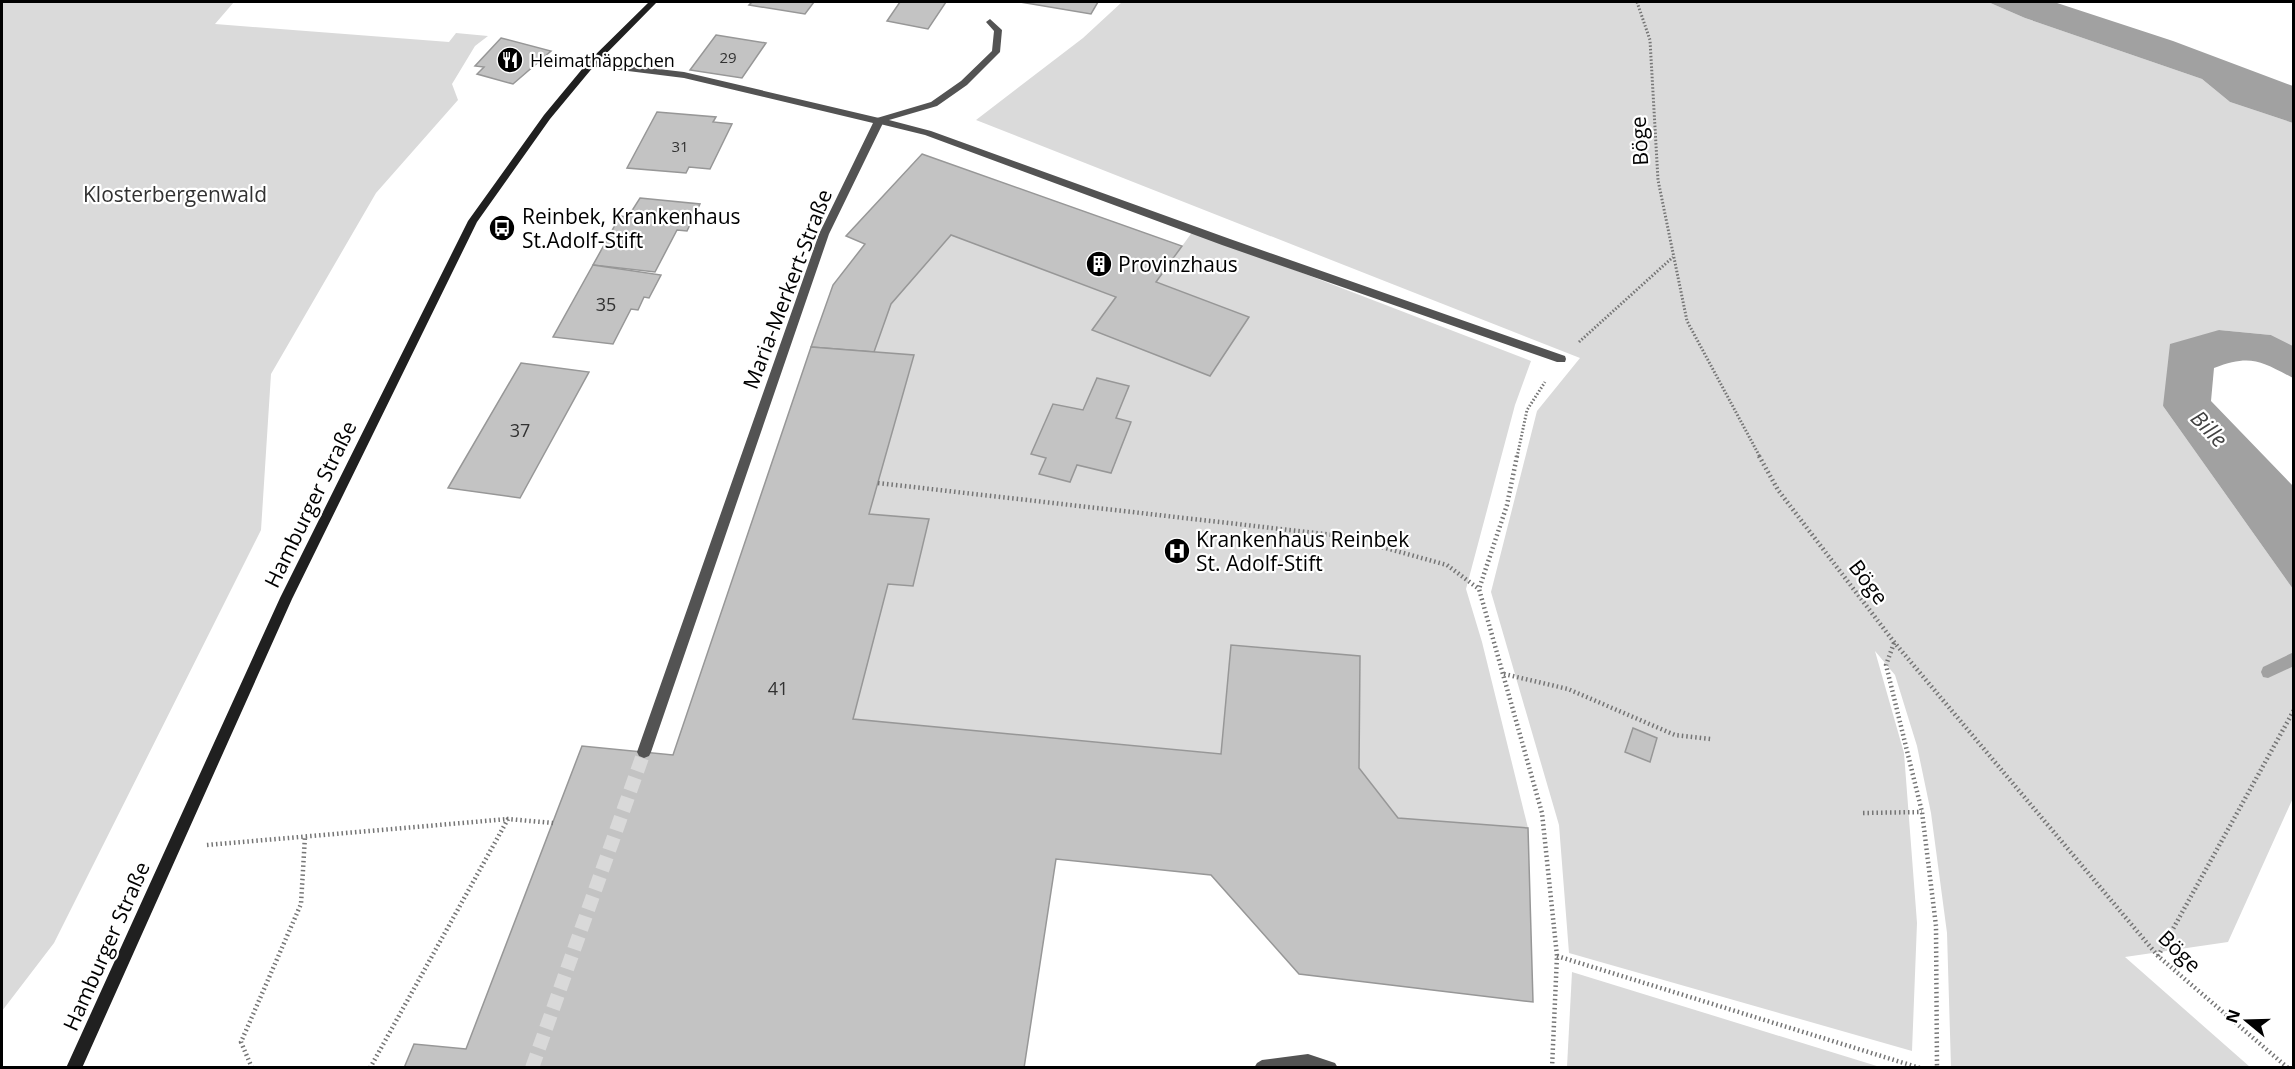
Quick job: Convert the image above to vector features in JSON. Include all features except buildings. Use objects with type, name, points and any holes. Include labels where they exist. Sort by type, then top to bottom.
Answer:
[{"type":"main road","name":"Hamburger Straße","points":[[74,1068],[286,598],[472,221],[547,117],[591,64],[652,2]]},
{"type":"street","points":[[879,121],[934,104],[964,83],[996,52],[998,30],[990,22]]},
{"type":"street","points":[[591,64],[684,75],[928,133],[1226,242],[1561,359]]},
{"type":"street","name":"Maria-Merkert-Straße","points":[[644,752],[824,234],[879,121]]},
{"type":"street","points":[[1262,1068],[1308,1062],[1330,1068]]},
{"type":"path","name":"Böge","points":[[1637,2],[1650,40],[1658,180],[1686,321],[1778,490],[1894,642],[2158,956],[2288,1068]]},
{"type":"path","points":[[1552,1068],[1557,956],[1542,813],[1479,589],[1507,505],[1527,410],[1561,359],[1673,257]]},
{"type":"path","points":[[878,483],[1342,536],[1447,565],[1479,589]]},
{"type":"path","points":[[1894,642],[1886,665],[1922,812],[1936,926],[1937,1068]]},
{"type":"path","points":[[1504,674],[1568,689],[1675,735],[1711,739]]},
{"type":"path","points":[[2158,956],[2294,710]]},
{"type":"path","points":[[1863,813],[1922,812]]},
{"type":"path","points":[[174,848],[508,819],[553,823]]},
{"type":"path","points":[[370,1068],[508,819]]},
{"type":"path","points":[[252,1068],[241,1042],[301,904],[305,836]]},
{"type":"path","points":[[1557,956],[1920,1068]]},
{"type":"green space","name":"Klosterbergenwald","points":[[2,2],[234,2],[215,24],[449,42],[456,33],[488,36],[475,46],[452,84],[458,100],[376,193],[271,374],[261,530],[54,943],[2,1011]]},
{"type":"green space","points":[[1122,2],[1988,2],[2025,18],[2202,79],[2230,102],[2293,123],[2293,346],[2271,335],[2219,330],[2163,406],[2293,589],[2293,798],[2228,942],[2125,957],[2250,1067],[1951,1067],[1947,933],[1931,813],[1917,746],[1895,675],[1875,651],[1904,753],[1917,923],[1912,1051],[1569,953],[1559,825],[1491,592],[1537,411],[1580,358],[976,120],[1083,38]]},
{"type":"green space","points":[[1193,231],[1531,361],[1515,405],[1466,589],[1482,642],[1528,828],[1398,818],[1359,768],[1360,656],[1231,645],[1221,754],[853,719],[888,584],[913,586],[929,519],[869,514],[914,355],[874,352],[891,304],[951,235],[1116,297],[1092,330],[1156,282]]},
{"type":"green space","points":[[1572,972],[1880,1067],[1567,1067]]},
{"type":"water","points":[[1988,2],[2054,2],[2173,41],[2293,86],[2293,123],[2230,102],[2202,79],[2025,18]]},
{"type":"water","name":"Bille","points":[[2219,330],[2271,335],[2293,346],[2293,378],[2255,361],[2237,361],[2214,368],[2211,401],[2293,486],[2293,589],[2163,406],[2170,344]]},
{"type":"waterway","points":[[2268,672],[2294,658]]},
{"type":"tunnel","points":[[532,1068],[644,752]]},
{"type":"place","name":"Heimathäppchen","points":[[510,60]]},
{"type":"place","name":"Reinbek, Krankenhaus St.Adolf-Stift","points":[[502,228]]},
{"type":"place","name":"Provinzhaus","points":[[1099,264]]},
{"type":"place","name":"Krankenhaus Reinbek St. Adolf-Stift","points":[[1177,551]]}]
